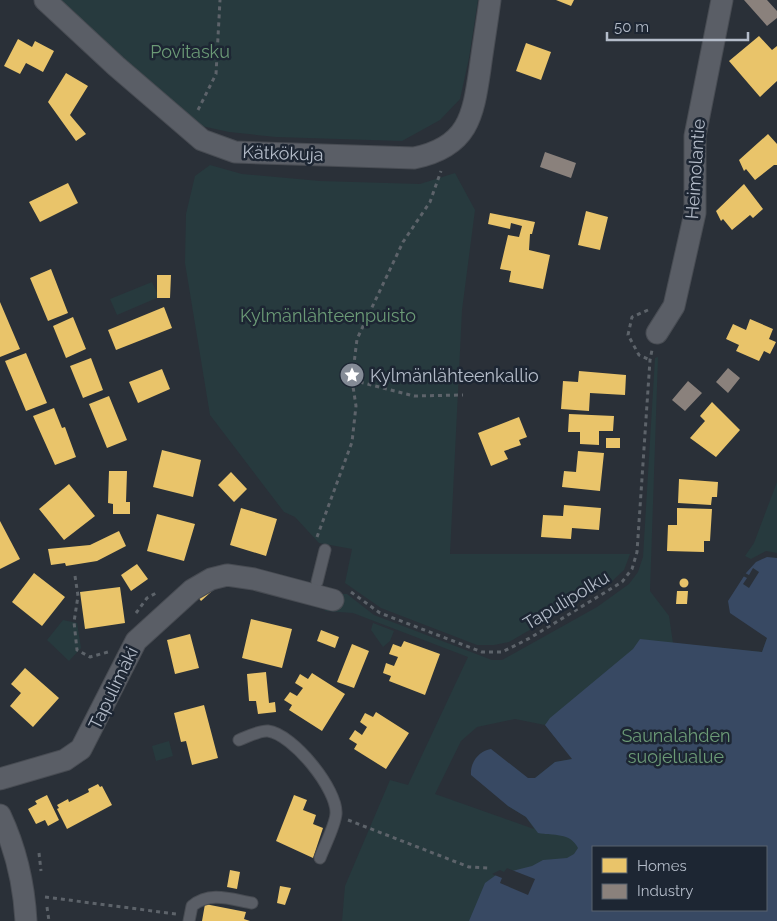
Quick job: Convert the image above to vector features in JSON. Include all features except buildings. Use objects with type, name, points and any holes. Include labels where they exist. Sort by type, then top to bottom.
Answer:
[{"type":"street","name":"Kätkökuja","points":[[45,0],[116,66],[202,140],[236,152],[414,158],[434,154],[451,143],[467,126],[475,106],[490,0]]},
{"type":"street","name":"Heimolantie","points":[[657,333],[674,306],[695,213],[695,136],[722,0]]},
{"type":"street","name":"Tapulimäki","points":[[0,779],[65,760],[81,749],[136,641],[192,590],[211,579],[227,575],[341,595]]},
{"type":"street","points":[[0,815],[14,848],[24,893],[26,921]]},
{"type":"lane","points":[[317,582],[325,550]]},
{"type":"lane","points":[[239,740],[266,731],[278,734],[294,745],[315,768],[333,798],[336,815],[320,858]]},
{"type":"lane","points":[[190,921],[192,906],[204,898],[219,897],[252,903]]},
{"type":"path","points":[[188,128],[216,74],[220,0]]},
{"type":"path","points":[[314,546],[352,442],[356,406],[352,380],[357,339],[403,242],[430,202],[451,143]]},
{"type":"path","name":"Tapulipolku","points":[[341,595],[380,613],[482,652],[502,652],[530,638],[622,582],[632,569],[637,552],[650,360],[657,333]]},
{"type":"path","points":[[352,380],[414,396],[463,395]]},
{"type":"path","points":[[75,576],[78,596],[74,622],[77,650],[90,657],[98,656],[115,647]]},
{"type":"path","points":[[135,614],[146,598],[161,591]]},
{"type":"path","points":[[336,815],[469,867],[488,868]]},
{"type":"path","points":[[45,897],[166,913]]},
{"type":"green space","name":"Povitasku","points":[[52,0],[478,0],[469,58],[460,99],[440,120],[402,141],[276,137],[229,132],[197,125]]},
{"type":"green space","name":"Kylmänlähteenpuisto","points":[[210,165],[242,174],[320,181],[420,184],[455,173],[475,210],[462,310],[450,554],[630,554],[624,570],[609,584],[509,642],[494,645],[477,645],[381,608],[345,583],[352,549],[319,543],[295,517],[284,512],[210,415],[185,263],[186,214],[195,176]]},
{"type":"green space","points":[[152,282],[159,297],[117,315],[110,299]]},
{"type":"green space","name":"Saunalahden suojelualue","points":[[658,357],[650,591],[669,616],[673,643],[762,652],[767,638],[777,921],[342,921],[345,886],[390,780],[408,785],[468,657],[353,613],[325,611],[327,606],[339,609],[343,594],[347,594],[374,615],[492,660],[502,660],[597,607],[629,584],[638,572],[643,557],[655,358]],"holes":[[[515,719],[545,725],[573,759],[555,762],[535,778],[528,778],[508,806],[526,817],[534,829],[435,794],[461,741],[477,727]]]},
{"type":"green space","points":[[777,482],[777,553],[766,551],[751,559],[745,556],[754,543]]},
{"type":"green space","points":[[63,620],[77,623],[81,648],[69,661],[47,640]]},
{"type":"green space","points":[[373,623],[394,631],[390,641],[383,647],[371,630]]},
{"type":"green space","points":[[169,741],[173,756],[156,761],[152,746]]},
{"type":"water","name":"Saunalahden suojelualue","points":[[767,557],[777,558],[777,921],[469,921],[485,883],[496,875],[532,866],[543,860],[567,858],[574,854],[578,848],[571,839],[566,837],[538,833],[526,817],[508,806],[471,775],[472,766],[476,758],[483,752],[491,749],[528,778],[535,778],[555,762],[572,759],[545,725],[550,718],[633,649],[640,639],[762,652],[767,638],[730,613],[728,601],[746,573],[756,562]]},
{"type":"pier","points":[[753,568],[759,572],[749,588],[743,584],[747,578],[741,575],[743,572],[749,575]]},
{"type":"pier","points":[[507,868],[535,879],[528,895],[500,883],[502,878],[492,874],[500,870],[504,872]]},
{"type":"place","name":"Kylmänlähteenkallio","points":[[352,375]]}]
